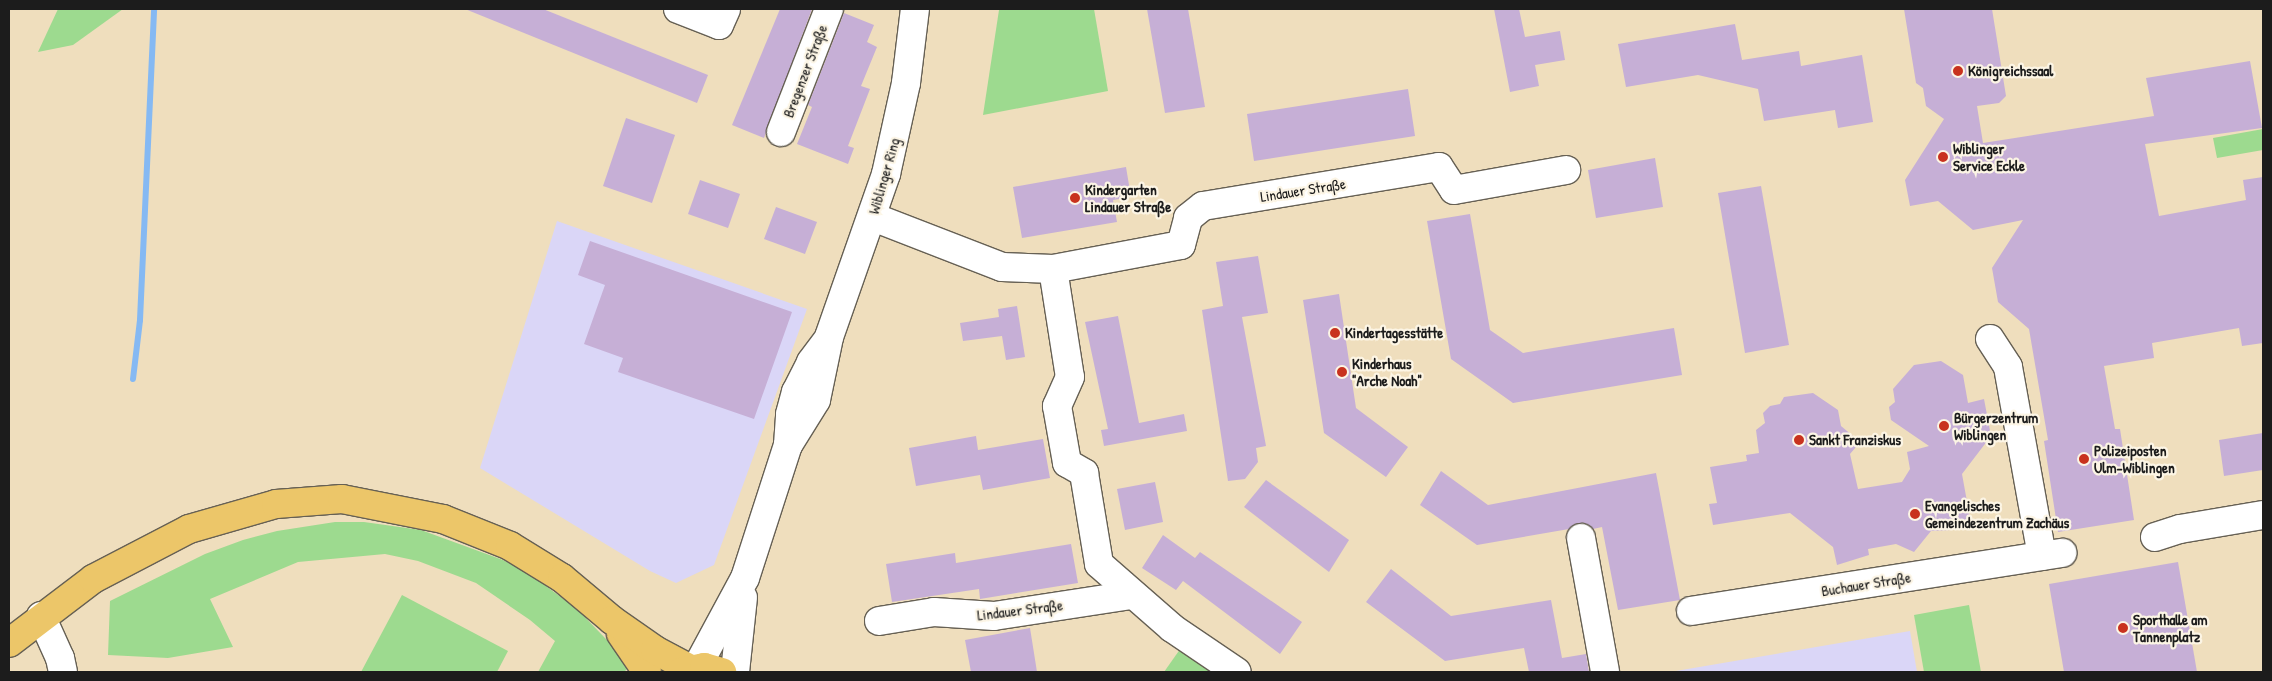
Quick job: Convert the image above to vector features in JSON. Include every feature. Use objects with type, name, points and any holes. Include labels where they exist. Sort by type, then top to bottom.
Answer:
[{"type":"main road","points":[[9,643],[40,616],[93,579],[190,529],[276,504],[342,498],[442,519],[510,546],[562,578],[612,620],[670,660],[698,670]]},
{"type":"main road","points":[[612,620],[647,672]]},
{"type":"street","points":[[678,9],[718,25],[726,9]]},
{"type":"street","name":"Bregenzer Straße","points":[[781,132],[829,9]]},
{"type":"street","name":"Wiblinger Ring","points":[[698,670],[746,578],[788,445],[790,414],[796,392],[810,362],[830,337],[873,217],[900,115],[915,9]]},
{"type":"street","name":"Lindauer Straße","points":[[873,217],[1002,267],[1026,271],[1053,270],[1181,245],[1188,218],[1203,206],[1438,167],[1454,190],[1566,170]]},
{"type":"street","points":[[1053,270],[1070,377],[1057,406],[1067,463],[1084,473],[1099,564],[1131,595],[1237,672]]},
{"type":"street","name":"Buchauer Straße","points":[[1691,611],[2052,554],[2008,367],[1990,339]]},
{"type":"street","points":[[2155,537],[2180,529],[2263,515]]},
{"type":"street","points":[[1582,538],[1605,672]]},
{"type":"street","name":"Wiblinger Ring","points":[[735,672],[746,578]]},
{"type":"street","name":"Lindauer Straße","points":[[879,621],[934,612],[994,616],[1131,595]]},
{"type":"street","points":[[40,616],[60,658],[64,672]]},
{"type":"shaded area","points":[[557,221],[807,309],[714,565],[676,583],[650,571],[480,468]]},
{"type":"shaded area","points":[[1910,631],[1917,672],[1670,672]]},
{"type":"green space","points":[[58,9],[123,9],[73,45],[38,52]]},
{"type":"green space","points":[[1094,9],[1108,91],[983,115],[999,10]]},
{"type":"green space","points":[[2263,129],[2263,150],[2217,158],[2213,138]]},
{"type":"green space","points":[[335,522],[364,522],[421,530],[503,560],[531,575],[577,609],[631,665],[624,672],[538,672],[555,641],[530,620],[476,583],[418,561],[385,554],[298,562],[210,599],[233,647],[168,658],[108,655],[110,601],[205,554],[243,540],[277,531]]},
{"type":"green space","points":[[402,595],[508,651],[497,672],[361,672]]},
{"type":"green space","points":[[1969,605],[1981,672],[1924,672],[1914,615]]},
{"type":"green space","points":[[1183,645],[1222,672],[1164,672]]},
{"type":"building","points":[[465,9],[543,9],[708,75],[697,103]]},
{"type":"building","points":[[780,9],[812,9],[764,138],[732,125]]},
{"type":"building","points":[[1147,9],[1188,9],[1205,107],[1165,113]]},
{"type":"building","points":[[1494,9],[1519,9],[1525,37],[1560,31],[1565,60],[1535,65],[1539,86],[1510,92]]},
{"type":"building","points":[[1904,9],[1992,9],[2006,96],[1999,103],[1977,106],[1983,143],[2154,116],[2146,78],[2250,61],[2262,128],[2145,144],[2159,216],[2246,200],[2243,180],[2263,177],[2263,343],[2242,346],[2239,328],[2152,343],[2154,358],[2104,366],[2115,429],[2120,429],[2134,520],[2058,532],[2044,441],[2048,440],[2029,329],[1998,302],[1992,268],[2023,220],[1973,230],[1938,201],[1910,206],[1905,180],[1944,119],[1926,106],[1923,88],[1916,83]]},
{"type":"building","points":[[844,13],[874,25],[867,42],[877,47],[861,86],[870,89],[848,146],[854,148],[848,164],[797,144],[812,107],[808,105]]},
{"type":"building","points":[[1735,24],[1742,60],[1799,51],[1801,66],[1862,55],[1873,122],[1838,128],[1835,110],[1764,121],[1758,89],[1698,75],[1626,87],[1618,44]]},
{"type":"building","points":[[1408,89],[1415,136],[1254,161],[1247,114]]},
{"type":"building","points":[[626,118],[675,135],[652,203],[603,186]]},
{"type":"building","points":[[1655,158],[1663,207],[1596,218],[1588,170]]},
{"type":"building","points":[[1126,167],[1131,197],[1113,200],[1117,222],[1022,238],[1013,187]]},
{"type":"building","points":[[700,180],[740,194],[728,228],[688,214]]},
{"type":"building","points":[[1761,186],[1789,345],[1745,353],[1718,193]]},
{"type":"building","points":[[776,207],[817,222],[805,254],[764,239]]},
{"type":"building","points":[[1470,214],[1490,330],[1523,353],[1674,328],[1682,375],[1513,403],[1451,359],[1427,221]]},
{"type":"building","points":[[590,241],[792,312],[754,419],[618,372],[623,358],[584,344],[605,285],[578,275]]},
{"type":"building","points":[[1258,256],[1268,313],[1242,317],[1266,446],[1256,448],[1258,462],[1245,479],[1228,481],[1202,310],[1223,306],[1216,262]]},
{"type":"building","points":[[1339,294],[1356,408],[1408,447],[1386,477],[1324,433],[1303,300]]},
{"type":"building","points":[[1017,306],[1025,357],[1006,360],[1002,336],[963,341],[960,323],[999,317],[998,309]]},
{"type":"building","points":[[1118,316],[1139,423],[1184,414],[1187,431],[1104,446],[1101,430],[1108,429],[1085,322]]},
{"type":"building","points":[[1941,361],[1963,375],[1968,403],[1984,399],[1991,436],[1962,474],[1972,529],[1931,531],[1914,552],[1896,544],[1868,549],[1869,555],[1837,565],[1833,547],[1790,513],[1713,525],[1709,504],[1717,503],[1710,467],[1747,461],[1746,455],[1759,453],[1756,430],[1765,423],[1763,413],[1770,406],[1780,404],[1784,397],[1813,393],[1838,410],[1841,426],[1853,436],[1856,447],[1850,454],[1858,489],[1902,482],[1910,469],[1907,452],[1929,446],[1891,420],[1889,407],[1895,402],[1893,389],[1914,365]]},
{"type":"building","points":[[2263,433],[2263,470],[2224,476],[2219,440]]},
{"type":"building","points":[[976,436],[978,450],[1043,439],[1050,478],[983,490],[980,475],[916,486],[909,448]]},
{"type":"building","points":[[1441,471],[1488,505],[1656,473],[1680,600],[1618,610],[1602,527],[1593,529],[1579,523],[1569,529],[1477,545],[1420,505]]},
{"type":"building","points":[[1266,480],[1349,540],[1329,572],[1244,507]]},
{"type":"building","points":[[1155,482],[1163,522],[1125,530],[1117,489]]},
{"type":"building","points":[[1163,535],[1195,558],[1200,552],[1302,622],[1280,654],[1183,581],[1176,590],[1142,568]]},
{"type":"building","points":[[1071,544],[1078,583],[980,599],[979,589],[892,602],[886,564],[955,553],[956,563]]},
{"type":"building","name":"Sporthalle am Tannenplatz","points":[[2178,562],[2197,672],[2064,672],[2049,584]]},
{"type":"building","points":[[1391,569],[1451,616],[1551,600],[1562,658],[1586,654],[1589,672],[1529,672],[1524,648],[1445,661],[1366,602]]},
{"type":"building","points":[[1030,628],[1037,672],[971,672],[965,640]]},
{"type":"waterway","points":[[133,379],[140,320],[154,9]]},
{"type":"place","name":"Königreichssaal","points":[[1958,71]]},
{"type":"place","name":"Wiblinger Service Eckle","points":[[1943,157]]},
{"type":"place","name":"Kindergarten Lindauer Straße","points":[[1075,198]]},
{"type":"place","name":"Kindertagesstätte","points":[[1335,333]]},
{"type":"place","name":"Kinderhaus \"Arche Noah\"","points":[[1342,372]]},
{"type":"place","name":"Bürgerzentrum Wiblingen","points":[[1944,426]]},
{"type":"place","name":"Sankt Franziskus","points":[[1799,440]]},
{"type":"place","name":"Polizeiposten Ulm-Wiblingen","points":[[2084,459]]},
{"type":"place","name":"Evangelisches Gemeindezentrum Zachäus","points":[[1915,514]]},
{"type":"place","name":"Sporthalle am Tannenplatz","points":[[2123,628]]}]
